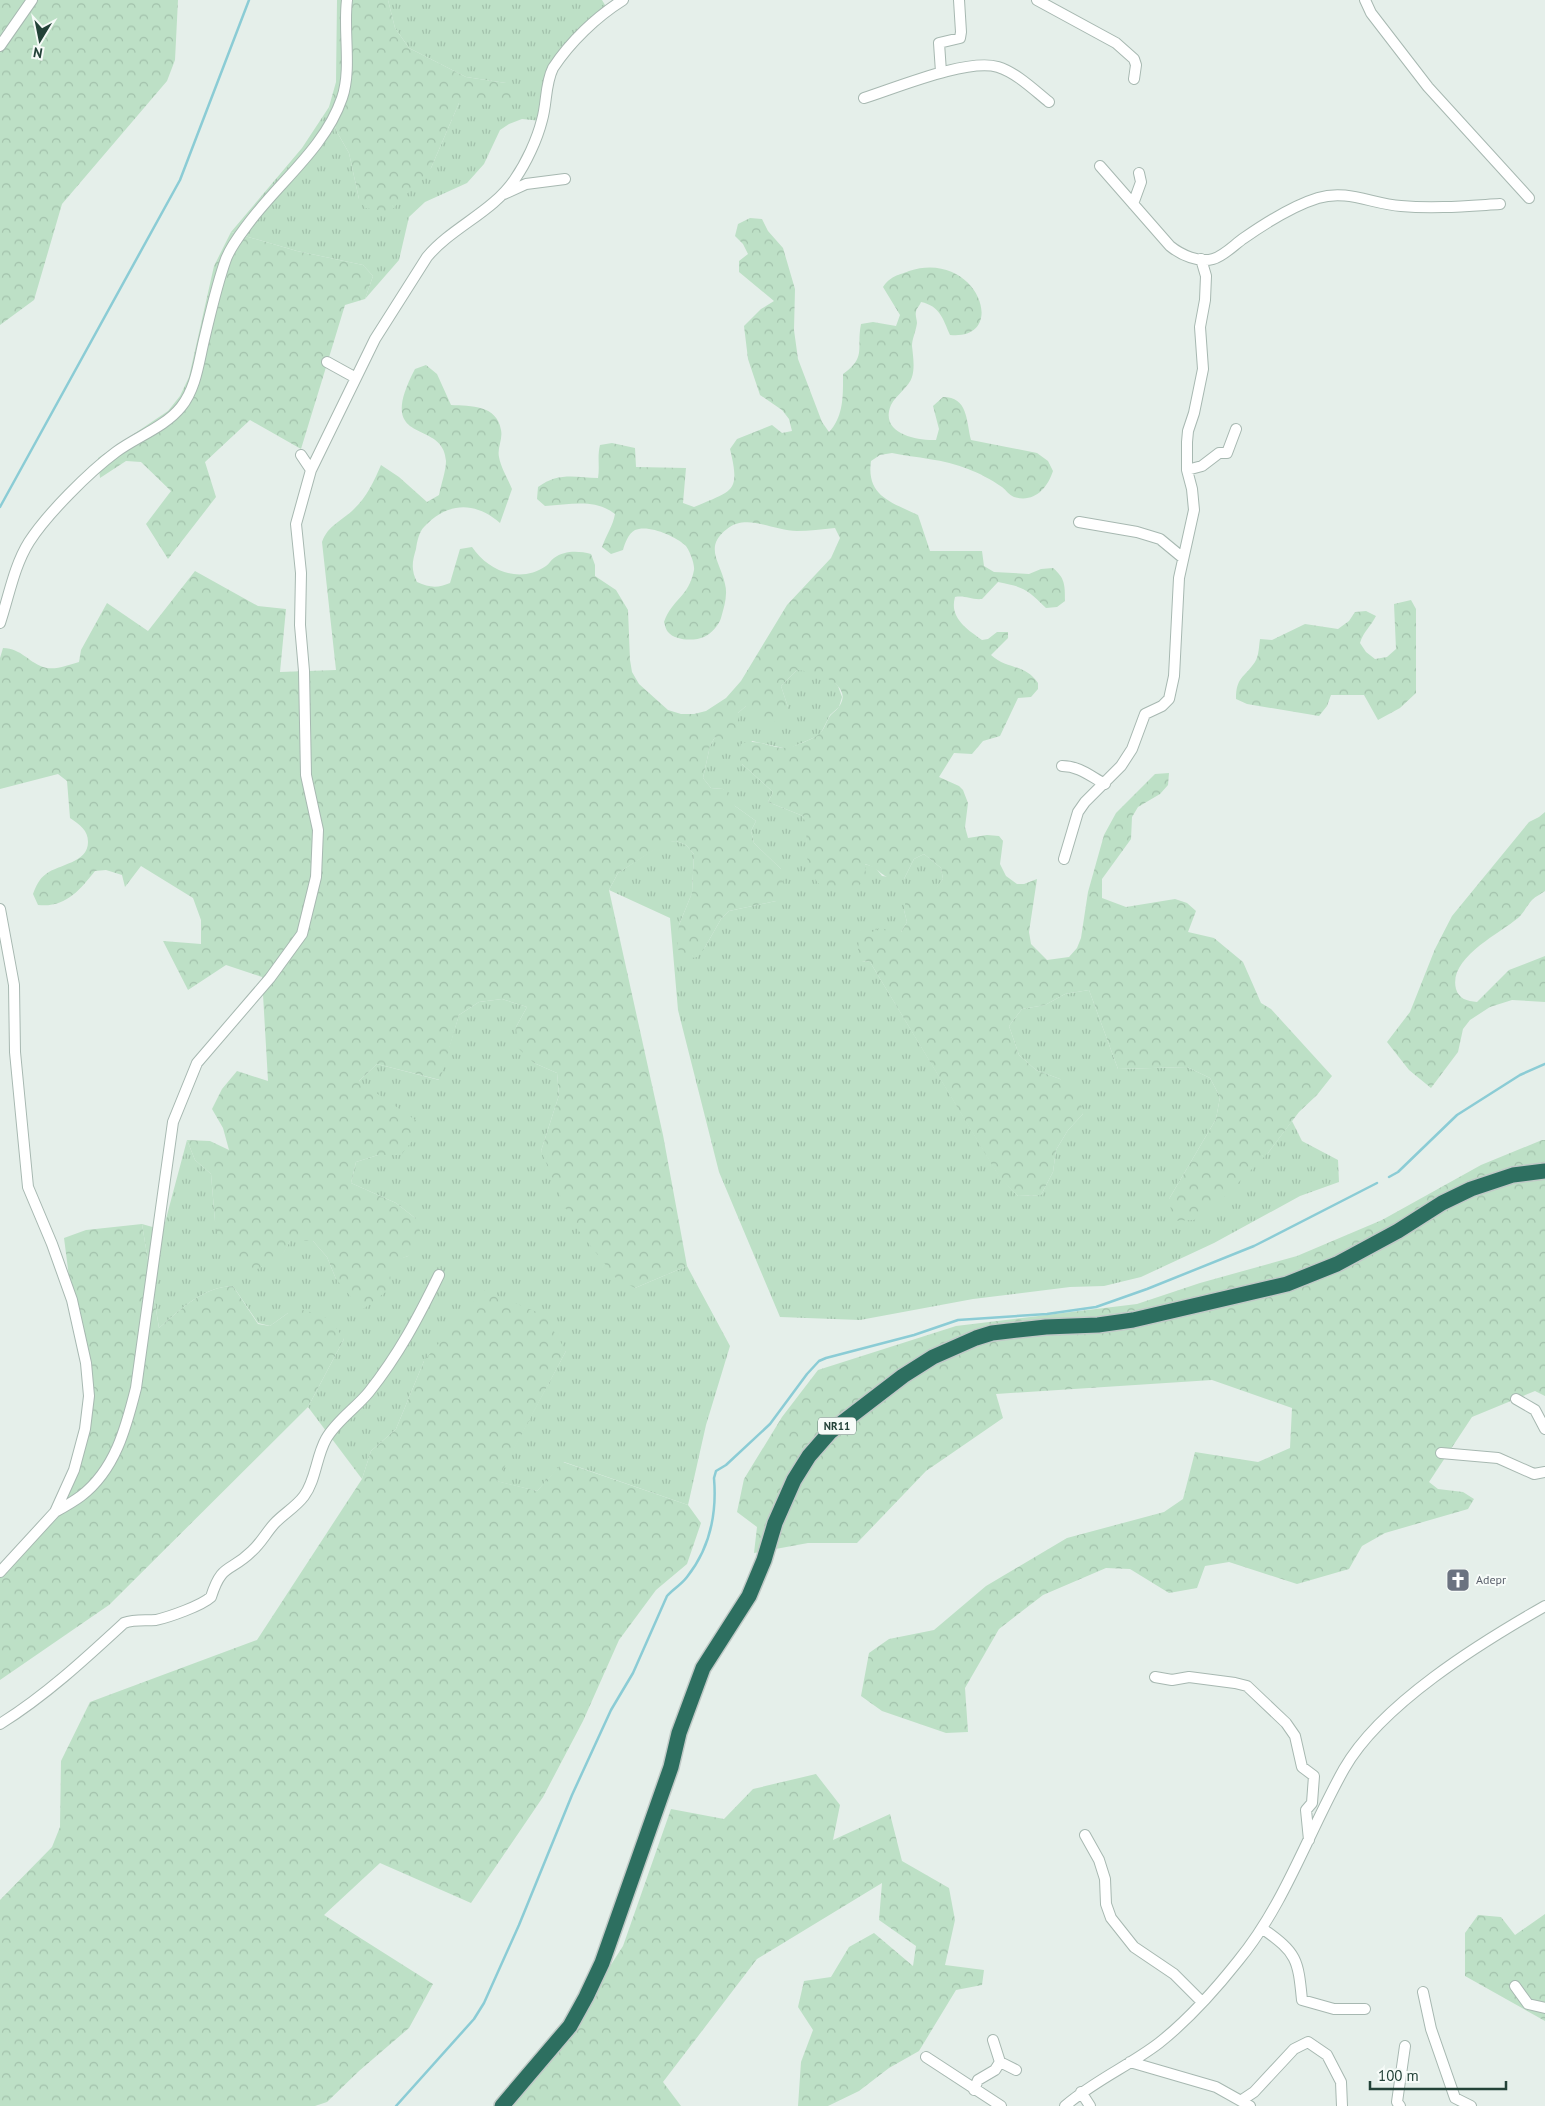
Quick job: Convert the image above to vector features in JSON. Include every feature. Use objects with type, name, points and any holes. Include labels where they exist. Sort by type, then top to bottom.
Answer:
[{"type":"highway","name":"NR11","points":[[502,2106],[570,2026],[586,1997],[602,1963],[668,1776],[679,1734],[703,1668],[749,1596],[794,1480],[809,1456],[830,1432],[903,1376],[933,1357],[976,1338],[1009,1330],[1098,1325],[1134,1320],[1287,1284],[1337,1264],[1398,1231],[1442,1203],[1471,1189],[1514,1176],[1545,1171]]},
{"type":"street","points":[[0,46],[32,0]]},
{"type":"street","points":[[0,623],[22,557],[29,542],[41,526],[80,484],[116,452],[173,415],[186,398],[199,365],[204,337],[226,259],[234,242],[257,211],[324,134],[343,96],[346,67],[347,0]]},
{"type":"street","points":[[0,1572],[55,1512],[81,1496],[101,1477],[117,1451],[128,1421],[136,1388],[173,1122],[197,1062],[270,978],[302,934],[316,878],[318,830],[306,775],[304,671],[300,625],[301,573],[296,524],[311,470],[375,340],[427,257],[449,235],[501,195],[515,180],[531,149],[542,121],[550,76],[556,64],[585,30],[623,0]]},
{"type":"street","points":[[941,72],[939,43],[960,38],[959,0]]},
{"type":"street","points":[[1037,0],[1116,43],[1134,59],[1136,65],[1134,79]]},
{"type":"street","points":[[1365,0],[1372,13],[1428,87],[1529,198]]},
{"type":"street","points":[[864,98],[941,72],[988,65],[1000,68],[1024,82],[1049,102]]},
{"type":"street","points":[[1100,166],[1175,250],[1189,257],[1201,260],[1214,259],[1262,225],[1318,198],[1330,195],[1356,196],[1384,204],[1427,208],[1500,204]]},
{"type":"street","points":[[1133,204],[1140,182],[1139,173]]},
{"type":"street","points":[[501,195],[526,184],[566,179]]},
{"type":"street","points":[[1064,859],[1078,812],[1084,802],[1105,784],[1127,758],[1145,714],[1162,706],[1169,699],[1174,676],[1179,586],[1194,510],[1192,489],[1187,470],[1188,431],[1196,406],[1203,369],[1200,327],[1206,276],[1201,260]]},
{"type":"street","points":[[327,362],[356,378]]},
{"type":"street","points":[[1187,470],[1202,466],[1219,453],[1228,453],[1236,429]]},
{"type":"street","points":[[301,455],[311,470]]},
{"type":"street","points":[[1079,522],[1137,532],[1160,539],[1183,558]]},
{"type":"street","points":[[1062,766],[1072,766],[1083,770],[1105,784]]},
{"type":"street","points":[[0,909],[14,985],[14,1052],[28,1187],[52,1244],[72,1300],[86,1363],[89,1396],[85,1429],[74,1470],[55,1512]]},
{"type":"street","points":[[0,1724],[68,1673],[124,1623],[134,1620],[157,1620],[196,1606],[211,1597],[216,1581],[225,1569],[241,1561],[253,1550],[274,1524],[305,1495],[318,1454],[326,1438],[368,1393],[402,1347],[439,1275]]},
{"type":"street","points":[[1516,1399],[1535,1410],[1545,1429]]},
{"type":"street","points":[[1441,1454],[1498,1458],[1534,1474],[1545,1472]]},
{"type":"street","points":[[1065,2106],[1081,2092],[1159,2043],[1202,2002],[1237,1962],[1262,1928],[1309,1840],[1344,1768],[1364,1740],[1392,1712],[1458,1661],[1545,1606]]},
{"type":"street","points":[[1155,1677],[1172,1680],[1189,1677],[1235,1682],[1247,1686],[1286,1723],[1295,1736],[1302,1767],[1314,1776],[1312,1803],[1306,1810],[1309,1840]]},
{"type":"street","points":[[1085,1835],[1096,1852],[1102,1869],[1105,1879],[1106,1904],[1111,1918],[1134,1947],[1174,1974],[1202,2002]]},
{"type":"street","points":[[1262,1928],[1279,1940],[1293,1954],[1297,1964],[1302,2000],[1334,2009],[1366,2009]]},
{"type":"street","points":[[1515,1986],[1528,2004],[1545,2008]]},
{"type":"street","points":[[1422,1992],[1431,2029],[1455,2098],[1470,2106]]},
{"type":"street","points":[[993,2040],[1000,2062],[1016,2070]]},
{"type":"street","points":[[1130,2062],[1216,2087],[1246,2103],[1294,2049],[1308,2042],[1327,2055],[1341,2082],[1342,2106]]},
{"type":"street","points":[[1400,2106],[1397,2102],[1405,2046]]},
{"type":"street","points":[[926,2057],[1001,2106]]},
{"type":"street","points":[[974,2090],[978,2080],[995,2070],[1000,2062]]},
{"type":"street","points":[[1081,2092],[1090,2106]]},
{"type":"green space","points":[[0,0],[178,0],[175,60],[167,81],[62,204],[34,300],[0,325]]},
{"type":"green space","points":[[337,0],[388,0],[395,28],[409,48],[466,77],[506,83],[515,91],[510,102],[459,103],[431,168],[390,212],[365,208],[359,199],[349,153],[337,132],[329,107],[336,82]]},
{"type":"green space","points":[[388,0],[602,0],[608,10],[556,64],[542,121],[522,119],[500,130],[484,164],[467,183],[425,202],[409,217],[399,260],[365,299],[373,276],[363,265],[297,251],[231,232],[302,148],[329,107],[337,132],[349,153],[359,199],[431,168],[459,103],[506,83],[466,77],[409,48],[395,28]]},
{"type":"green space","points":[[750,218],[762,219],[768,231],[783,248],[795,289],[794,330],[798,359],[822,422],[829,432],[838,419],[840,412],[843,397],[843,374],[855,363],[858,357],[861,324],[873,322],[896,326],[900,315],[883,287],[891,278],[897,275],[909,271],[933,268],[953,273],[968,283],[978,297],[982,312],[979,324],[968,333],[950,335],[937,310],[921,302],[916,313],[917,323],[912,346],[914,365],[912,377],[891,405],[890,422],[895,429],[910,437],[936,440],[939,429],[933,406],[943,397],[951,398],[962,405],[967,418],[971,440],[1037,453],[1048,461],[1053,471],[1043,489],[1028,498],[1014,497],[990,479],[968,469],[930,459],[892,453],[880,455],[871,461],[870,473],[872,482],[882,496],[918,515],[930,551],[982,551],[984,566],[994,572],[1029,574],[1041,569],[1053,568],[1064,582],[1065,601],[1057,607],[1046,608],[1025,590],[998,582],[982,599],[955,597],[954,604],[957,617],[971,632],[982,640],[988,639],[997,632],[1008,632],[1008,638],[991,655],[1003,663],[1027,672],[1038,683],[1038,689],[1031,697],[1018,698],[1000,736],[983,741],[972,754],[954,753],[939,777],[959,786],[963,790],[968,803],[965,827],[968,838],[987,835],[999,836],[1003,841],[1000,864],[1006,876],[1017,884],[1024,884],[1037,879],[1029,932],[1031,944],[1047,960],[1069,957],[1077,948],[1081,938],[1088,892],[1104,835],[1116,813],[1155,774],[1169,773],[1168,785],[1160,794],[1138,807],[1132,817],[1131,839],[1102,879],[1102,898],[1126,907],[1175,899],[1187,903],[1196,911],[1188,932],[1214,938],[1243,962],[1261,1003],[1271,1009],[1332,1076],[1317,1095],[1299,1112],[1268,1153],[1215,1206],[1194,1220],[1173,1221],[1169,1199],[1216,1119],[1220,1097],[1210,1078],[1187,1067],[1118,1069],[1089,990],[1065,994],[1045,1005],[1022,1009],[1009,1026],[1019,1055],[1036,1070],[1060,1079],[1079,1093],[1083,1114],[1068,1130],[1056,1150],[1053,1172],[1041,1195],[1018,1196],[1001,1180],[870,962],[862,961],[858,950],[859,940],[879,928],[901,932],[907,922],[904,910],[906,899],[925,886],[936,888],[943,879],[941,868],[924,854],[914,859],[904,879],[891,879],[865,864],[866,876],[859,886],[836,891],[828,890],[817,882],[810,869],[806,847],[806,827],[803,816],[768,802],[773,792],[742,764],[738,754],[741,744],[753,742],[780,748],[797,745],[812,739],[820,733],[830,716],[838,708],[842,700],[842,692],[838,686],[822,676],[797,670],[781,686],[788,707],[781,718],[775,722],[762,724],[746,706],[738,713],[738,725],[735,736],[725,740],[715,737],[710,746],[703,778],[711,788],[723,789],[733,795],[735,806],[756,821],[751,831],[754,843],[781,869],[785,892],[776,901],[729,911],[721,919],[704,949],[697,957],[686,959],[677,948],[679,925],[692,893],[694,854],[686,845],[676,841],[665,843],[618,873],[609,890],[663,1135],[687,1266],[635,1288],[616,1278],[571,1221],[541,1151],[559,1095],[557,1073],[534,1063],[518,1048],[516,1027],[527,1007],[502,999],[479,1002],[459,1015],[440,1080],[377,1064],[359,1081],[424,1126],[401,1155],[378,1155],[356,1162],[351,1183],[396,1203],[415,1218],[423,1238],[408,1256],[388,1264],[392,1287],[362,1310],[336,1279],[327,1257],[313,1241],[290,1241],[280,1260],[257,1269],[234,1263],[220,1246],[215,1221],[211,1174],[195,1160],[187,1140],[210,1141],[229,1150],[223,1128],[212,1109],[222,1089],[237,1071],[268,1081],[262,977],[226,965],[188,990],[163,941],[201,944],[201,920],[193,898],[141,866],[125,887],[122,875],[106,870],[95,871],[71,897],[56,904],[38,905],[33,894],[40,880],[52,871],[78,859],[87,849],[88,838],[83,828],[70,818],[67,781],[58,774],[0,789],[0,658],[3,648],[20,653],[37,665],[47,668],[61,667],[79,662],[81,650],[107,603],[148,631],[195,571],[258,606],[286,609],[280,672],[336,670],[322,542],[328,531],[363,499],[381,465],[399,477],[427,502],[439,495],[446,465],[442,448],[434,439],[406,422],[402,411],[404,394],[415,369],[426,365],[437,374],[451,405],[482,408],[489,411],[499,422],[501,430],[500,461],[512,489],[500,523],[481,511],[461,507],[442,513],[424,527],[418,537],[413,562],[413,570],[417,582],[434,587],[450,583],[460,549],[472,547],[487,563],[505,572],[515,574],[526,574],[536,571],[546,566],[558,555],[567,552],[591,554],[595,565],[595,576],[616,590],[628,610],[630,660],[632,672],[639,684],[668,710],[681,714],[694,714],[706,711],[726,698],[741,681],[787,605],[831,558],[840,538],[835,528],[797,531],[761,524],[743,523],[735,524],[727,529],[716,542],[715,549],[726,588],[720,621],[707,636],[685,639],[671,635],[664,622],[667,614],[692,579],[694,564],[685,545],[661,532],[640,529],[630,534],[623,550],[611,554],[602,547],[615,514],[607,509],[590,504],[545,506],[537,499],[538,487],[545,482],[560,477],[598,478],[600,445],[612,443],[635,448],[636,467],[686,468],[683,503],[694,507],[725,493],[730,488],[734,475],[730,449],[737,439],[772,425],[782,433],[792,431],[789,419],[782,410],[760,395],[748,359],[744,326],[761,309],[774,301],[739,272],[739,261],[748,254],[743,244],[735,236],[738,224]]},
{"type":"green space","points":[[231,232],[297,251],[363,265],[373,276],[365,299],[345,305],[301,449],[250,420],[205,462],[216,497],[168,559],[146,524],[171,491],[141,462],[126,461],[100,478],[98,458],[168,411],[180,396],[189,377],[214,266]]},
{"type":"green space","points":[[1411,600],[1416,609],[1416,693],[1400,708],[1378,720],[1364,695],[1331,695],[1327,706],[1319,716],[1247,704],[1236,699],[1237,686],[1241,678],[1256,660],[1260,639],[1272,640],[1305,624],[1338,629],[1349,621],[1355,612],[1366,611],[1376,616],[1360,643],[1366,652],[1375,659],[1387,657],[1396,649],[1394,604]]},
{"type":"green space","points":[[797,670],[809,670],[831,679],[838,686],[842,697],[839,707],[830,715],[820,735],[788,749],[752,741],[742,764],[773,792],[768,802],[803,816],[808,826],[806,848],[875,867],[882,876],[904,879],[914,859],[924,854],[941,868],[943,879],[936,889],[904,910],[907,922],[901,932],[862,961],[870,962],[1001,1179],[1018,1196],[1041,1195],[1053,1172],[1056,1150],[1068,1130],[1083,1114],[1060,1079],[1036,1070],[1019,1055],[1009,1026],[1022,1009],[1045,1005],[1065,994],[1089,990],[1118,1069],[1187,1067],[1210,1078],[1220,1097],[1216,1119],[1169,1199],[1268,1153],[1292,1121],[1302,1141],[1338,1160],[1339,1182],[1300,1196],[1214,1243],[1141,1277],[1104,1286],[1070,1287],[973,1299],[860,1320],[780,1317],[719,1172],[678,1010],[670,918],[609,890],[618,873],[665,842],[676,841],[686,845],[694,854],[692,893],[679,925],[704,949],[721,919],[729,911],[776,901],[781,869],[754,843],[751,831],[756,821],[735,806],[723,789],[711,788],[703,778],[710,746],[715,737],[738,725],[738,713],[746,706],[788,707],[781,686]]},
{"type":"green space","points":[[1545,812],[1545,891],[1532,900],[1518,918],[1488,939],[1467,957],[1460,967],[1456,978],[1456,989],[1461,997],[1477,1002],[1509,970],[1545,956],[1545,1002],[1512,1000],[1490,1007],[1470,1020],[1463,1029],[1458,1052],[1431,1088],[1409,1070],[1387,1042],[1410,1012],[1435,949],[1452,916],[1529,822]]},
{"type":"green space","points":[[502,999],[527,1007],[516,1027],[534,1063],[557,1073],[559,1095],[541,1151],[635,1288],[687,1266],[730,1346],[706,1425],[688,1505],[564,1462],[537,1491],[496,1481],[566,1351],[424,1361],[396,1429],[371,1451],[362,1479],[308,1407],[344,1339],[288,1313],[270,1326],[258,1323],[233,1286],[212,1290],[193,1300],[159,1328],[142,1224],[163,1230],[187,1140],[195,1160],[211,1174],[215,1221],[279,1260],[290,1241],[313,1241],[327,1257],[336,1279],[408,1256],[415,1218],[396,1203],[351,1183],[356,1162],[378,1155],[401,1155],[359,1081],[377,1064],[439,1080],[459,1015],[479,1002]]},
{"type":"green space","points":[[1545,1140],[1545,1396],[1535,1391],[1472,1417],[1429,1482],[1438,1489],[1463,1492],[1474,1499],[1468,1509],[1385,1533],[1362,1546],[1349,1569],[1297,1584],[1229,1562],[1205,1566],[1197,1588],[1169,1593],[1130,1569],[1106,1568],[1043,1595],[999,1629],[965,1688],[968,1732],[946,1733],[882,1711],[861,1696],[869,1653],[889,1639],[934,1630],[986,1586],[1067,1538],[1164,1512],[1183,1499],[1195,1452],[1258,1462],[1290,1448],[1292,1408],[1212,1380],[996,1394],[1003,1418],[926,1471],[857,1543],[808,1543],[754,1553],[757,1527],[737,1512],[744,1479],[782,1417],[818,1370],[956,1326],[1137,1304],[1200,1283],[1297,1256],[1382,1220],[1481,1165]]},
{"type":"green space","points":[[142,1224],[159,1328],[193,1300],[212,1290],[233,1286],[258,1324],[270,1326],[288,1313],[299,1309],[321,1315],[331,1321],[344,1339],[308,1407],[109,1605],[0,1680],[0,1572],[55,1512],[74,1470],[89,1396],[72,1300],[64,1238],[86,1230]]},
{"type":"green space","points":[[483,1290],[544,1315],[566,1351],[497,1481],[537,1491],[563,1462],[688,1505],[701,1523],[687,1564],[656,1590],[619,1640],[583,1721],[543,1797],[471,1903],[380,1863],[324,1915],[433,1984],[409,2028],[359,2071],[327,2102],[315,2106],[0,2106],[0,1900],[52,1847],[60,1827],[61,1761],[90,1702],[257,1640],[362,1479],[371,1451],[396,1429],[424,1361]]},
{"type":"green space","points":[[816,1774],[840,1805],[833,1840],[890,1814],[902,1861],[949,1888],[955,1920],[945,1965],[984,1970],[982,1985],[956,1990],[919,2051],[889,2068],[859,2091],[828,2106],[798,2106],[801,2062],[813,2030],[798,2007],[804,1981],[831,1977],[849,1947],[874,1933],[913,1966],[916,1946],[879,1920],[882,1883],[757,1959],[663,2082],[681,2106],[502,2106],[571,2027],[623,1946],[671,1809],[724,1819],[753,1789]]},
{"type":"green space","points":[[1545,1914],[1545,2021],[1465,1976],[1465,1933],[1478,1915],[1501,1917],[1515,1935]]},
{"type":"waterway","points":[[0,507],[180,180],[249,0]]},
{"type":"waterway","points":[[1389,1177],[1398,1172],[1457,1115],[1520,1075],[1545,1064]]},
{"type":"waterway","points":[[396,2106],[474,2019],[484,2003],[519,1925],[572,1795],[611,1710],[633,1673],[667,1596],[687,1577],[701,1554],[713,1517],[714,1478],[716,1471],[726,1465],[770,1424],[819,1361],[914,1335],[958,1320],[1047,1314],[1096,1307],[1147,1289],[1254,1246],[1377,1183]]},
{"type":"place","name":"Adepr","points":[[1458,1580]]}]
